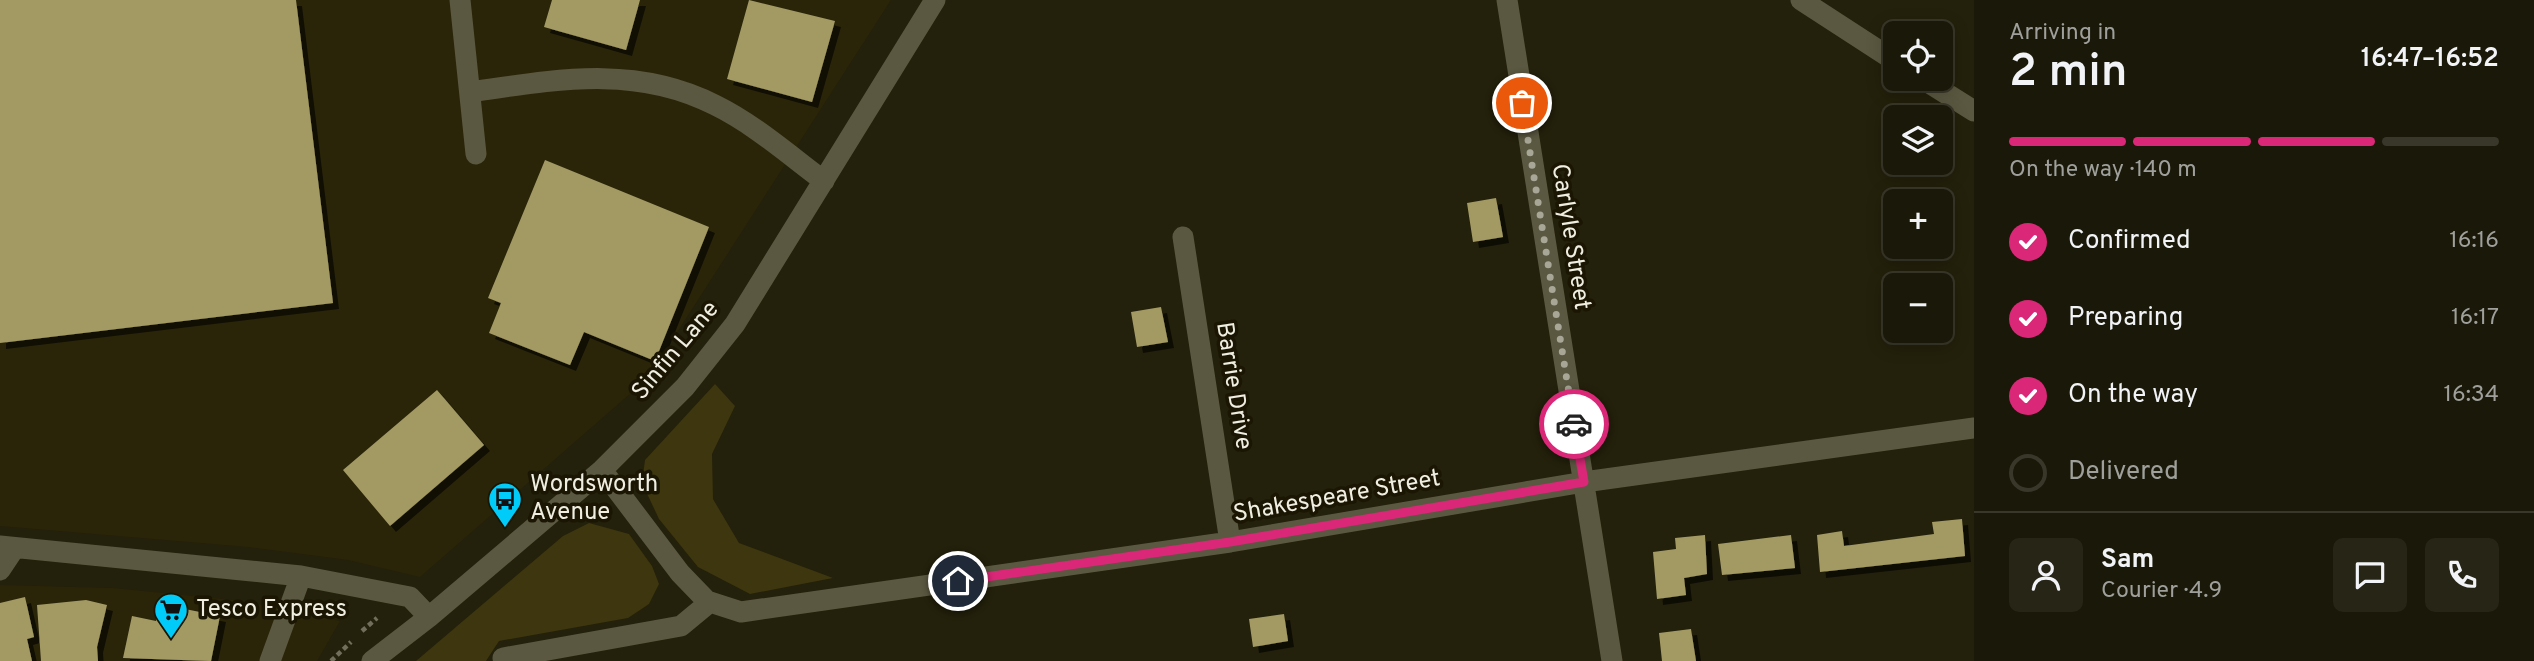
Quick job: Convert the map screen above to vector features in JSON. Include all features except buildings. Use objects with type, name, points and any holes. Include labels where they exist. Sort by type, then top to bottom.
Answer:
[{"type":"street","points":[[460,0],[476,154]]},
{"type":"street","name":"Sinfin Lane","points":[[372,661],[429,617],[602,470],[685,387],[718,345],[824,181],[935,0]]},
{"type":"street","name":"Carlyle Street","points":[[1507,0],[1612,661]]},
{"type":"street","points":[[1801,0],[1883,53]]},
{"type":"street","points":[[470,92],[577,77],[630,78],[673,86],[740,120],[824,181]]},
{"type":"street","points":[[1942,91],[1974,111]]},
{"type":"street","name":"Barrie Drive","points":[[1183,237],[1230,542]]},
{"type":"street","name":"Shakespeare Street","points":[[602,470],[680,573],[710,602],[741,612],[1230,542],[1584,482],[1974,428]]},
{"type":"street","points":[[0,570],[7,547],[215,565],[301,576],[410,597],[429,617]]},
{"type":"street","points":[[270,661],[301,576]]},
{"type":"street","points":[[503,658],[681,626],[710,602]]},
{"type":"shaded area","points":[[0,0],[891,0],[647,379],[420,577],[348,560],[248,547],[0,526]]},
{"type":"shaded area","points":[[715,384],[735,406],[712,454],[713,499],[739,543],[833,578],[750,594],[698,567],[659,519],[642,483],[645,460]]},
{"type":"shaded area","points":[[589,523],[629,534],[652,566],[659,584],[649,604],[628,618],[499,641],[486,661],[416,661],[563,536]]},
{"type":"shaded area","points":[[0,585],[113,588],[243,601],[340,621],[317,661],[0,661]]},
{"type":"way so far","points":[[1522,103],[1574,424]]},
{"type":"place","name":"Wordsworth Avenue","points":[[505,529]]},
{"type":"place","name":"Tesco Express","points":[[171,640]]},
{"type":"route","points":[[958,581],[1230,542],[1584,482],[1574,424]]}]
